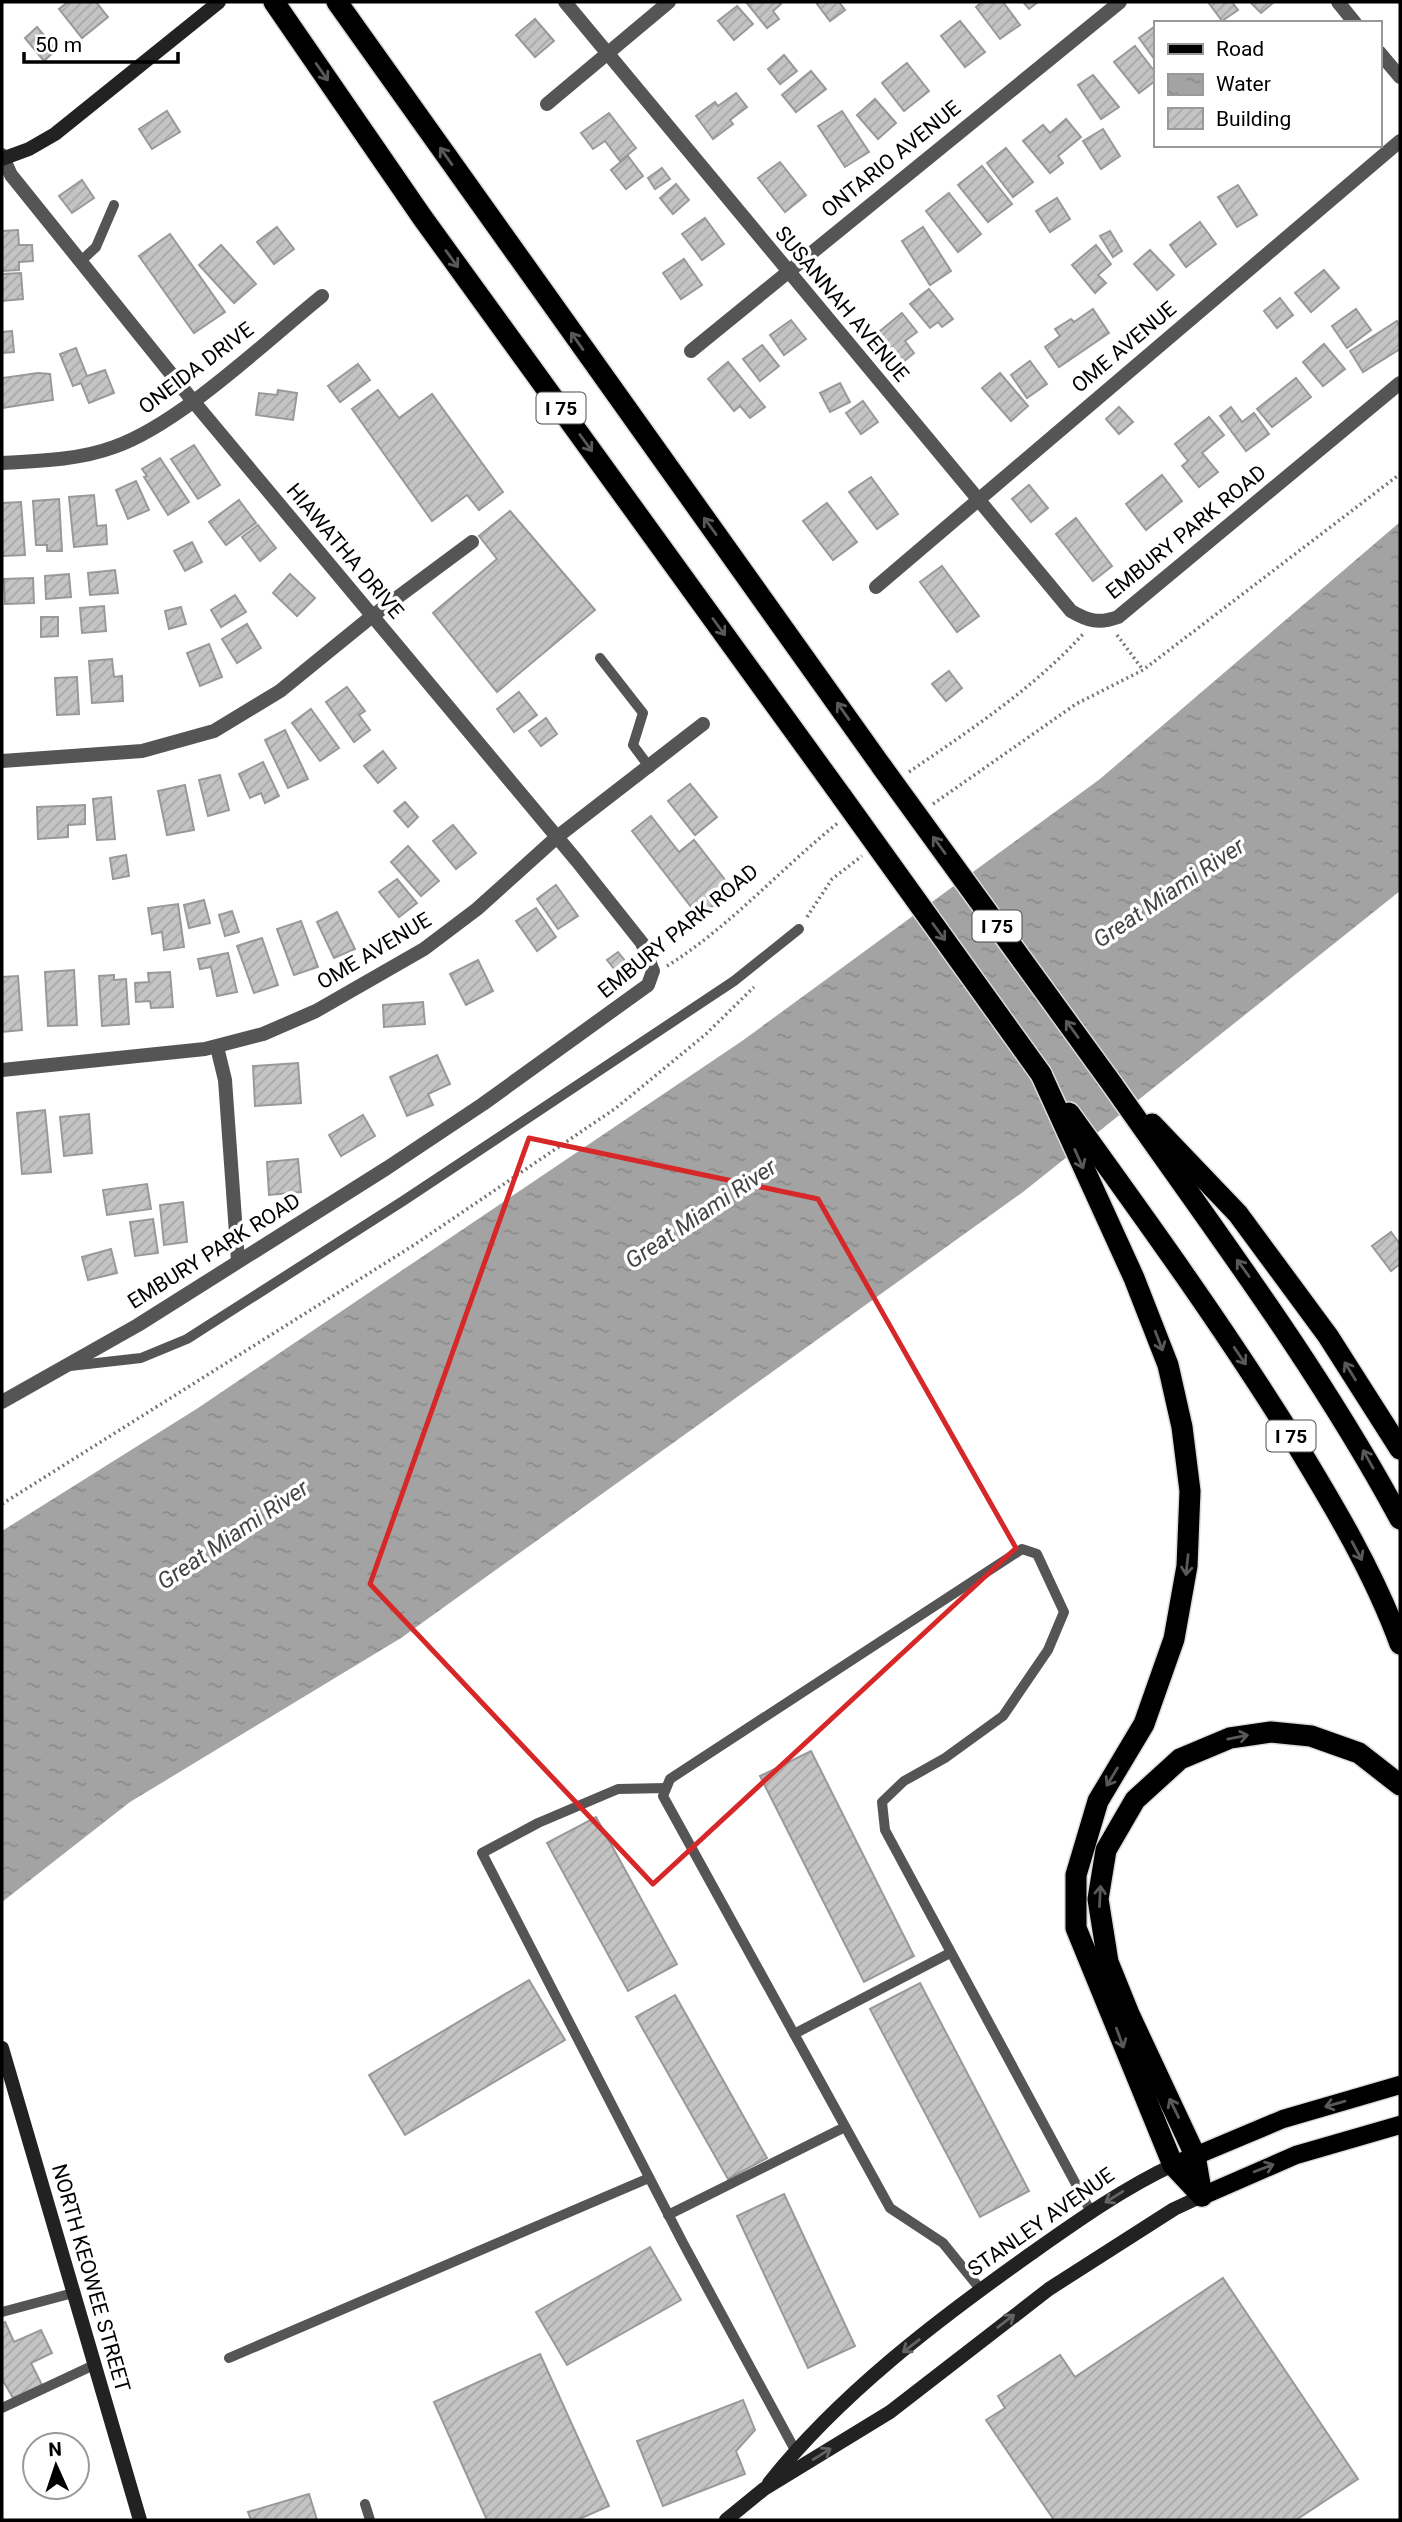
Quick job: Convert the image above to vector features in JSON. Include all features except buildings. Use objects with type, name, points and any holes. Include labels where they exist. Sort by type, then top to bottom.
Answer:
[{"type":"highway","name":"I 75","points":[[337,2],[882,767],[1112,1084],[1315,1372],[1362,1449],[1400,1519]]},
{"type":"highway","name":"I 75","points":[[278,9],[422,217],[1160,1239],[1262,1389],[1322,1487],[1387,1608],[1400,1644]]},
{"type":"highway","points":[[1041,1074],[1134,1278],[1168,1365],[1182,1427],[1190,1491],[1187,1566],[1174,1639],[1144,1724],[1098,1801],[1076,1875],[1076,1928],[1173,2165],[1202,2196]]},
{"type":"highway","points":[[1112,1084],[1221,1193],[1328,1336],[1400,1449]]},
{"type":"highway","points":[[1202,2196],[1195,2155],[1129,2014],[1108,1962],[1098,1899],[1106,1850],[1135,1800],[1180,1759],[1230,1738],[1271,1732],[1311,1736],[1359,1753],[1400,1785]]},
{"type":"main road","points":[[2,157],[29,149],[55,134],[219,2]]},
{"type":"main road","name":"NORTH KEOWEE STREET","points":[[2,2048],[140,2520]]},
{"type":"main road","name":"STANLEY AVENUE","points":[[764,2489],[795,2450],[888,2364],[981,2290],[1091,2212],[1195,2155],[1283,2119],[1400,2085]]},
{"type":"main road","name":"STANLEY AVENUE","points":[[726,2520],[764,2489],[890,2412],[1049,2289],[1174,2209],[1296,2155],[1400,2125]]},
{"type":"street","name":"SUSANNAH AVENUE","points":[[565,2],[1071,611],[1100,621]]},
{"type":"street","points":[[547,104],[669,2]]},
{"type":"street","name":"ONTARIO AVENUE","points":[[691,351],[786,270],[1120,2]]},
{"type":"street","points":[[1338,2],[1353,21]]},
{"type":"street","points":[[1381,54],[1400,77]]},
{"type":"street","name":"OME AVENUE","points":[[876,587],[1400,141]]},
{"type":"street","name":"HIAWATHA DRIVE","points":[[2,157],[11,175],[193,401],[557,837],[642,943],[653,974]]},
{"type":"street","name":"ONEIDA DRIVE","points":[[2,463],[81,456],[114,447],[142,435],[193,401],[322,296]]},
{"type":"street","name":"EMBURY PARK ROAD","points":[[1100,621],[1118,617],[1400,383]]},
{"type":"street","points":[[2,761],[142,751],[214,731],[280,691],[371,617],[471,542]]},
{"type":"street","name":"OME AVENUE","points":[[2,1070],[217,1047],[264,1034],[316,1011],[414,956],[477,909],[557,837],[650,768],[703,724]]},
{"type":"street","name":"EMBURY PARK ROAD","points":[[2,1402],[238,1261],[483,1104],[648,985],[653,974]]},
{"type":"street","points":[[217,1047],[225,1080],[238,1261]]},
{"type":"lane","points":[[80,262],[96,247],[114,205]]},
{"type":"lane","points":[[600,658],[643,713],[633,745],[650,768]]},
{"type":"lane","points":[[66,1366],[141,1358],[187,1339],[403,1201],[734,981],[799,929]]},
{"type":"lane","points":[[981,2290],[943,2243],[890,2208],[663,1796],[670,1779],[1022,1549],[1037,1554],[1064,1612],[1062,1623],[1048,1650],[1003,1716],[945,1758],[904,1781],[882,1802],[885,1829],[1091,2212]]},
{"type":"lane","points":[[666,1788],[618,1789],[538,1823],[482,1853],[668,2215],[795,2450]]},
{"type":"lane","points":[[794,2034],[950,1952]]},
{"type":"lane","points":[[668,2215],[845,2127]]},
{"type":"lane","points":[[229,2358],[649,2178]]},
{"type":"lane","points":[[2,2312],[74,2293]]},
{"type":"lane","points":[[2,2408],[94,2365]]},
{"type":"lane","points":[[365,2504],[370,2520]]},
{"type":"path","points":[[1100,621],[1143,670]]},
{"type":"path","name":"EMBURY PARK ROAD","points":[[908,772],[988,718],[1060,660],[1100,621]]},
{"type":"path","name":"EMBURY PARK ROAD","points":[[653,974],[737,915],[794,859],[843,819]]},
{"type":"highlighted area","points":[[529,1138],[818,1199],[1016,1548],[653,1884],[370,1584]]},
{"type":"water","name":"Great Miami River","points":[[1400,522],[1400,891],[1023,1192],[401,1638],[130,1802],[2,1902],[2,1531],[198,1408],[742,1041],[1100,779]]}]
